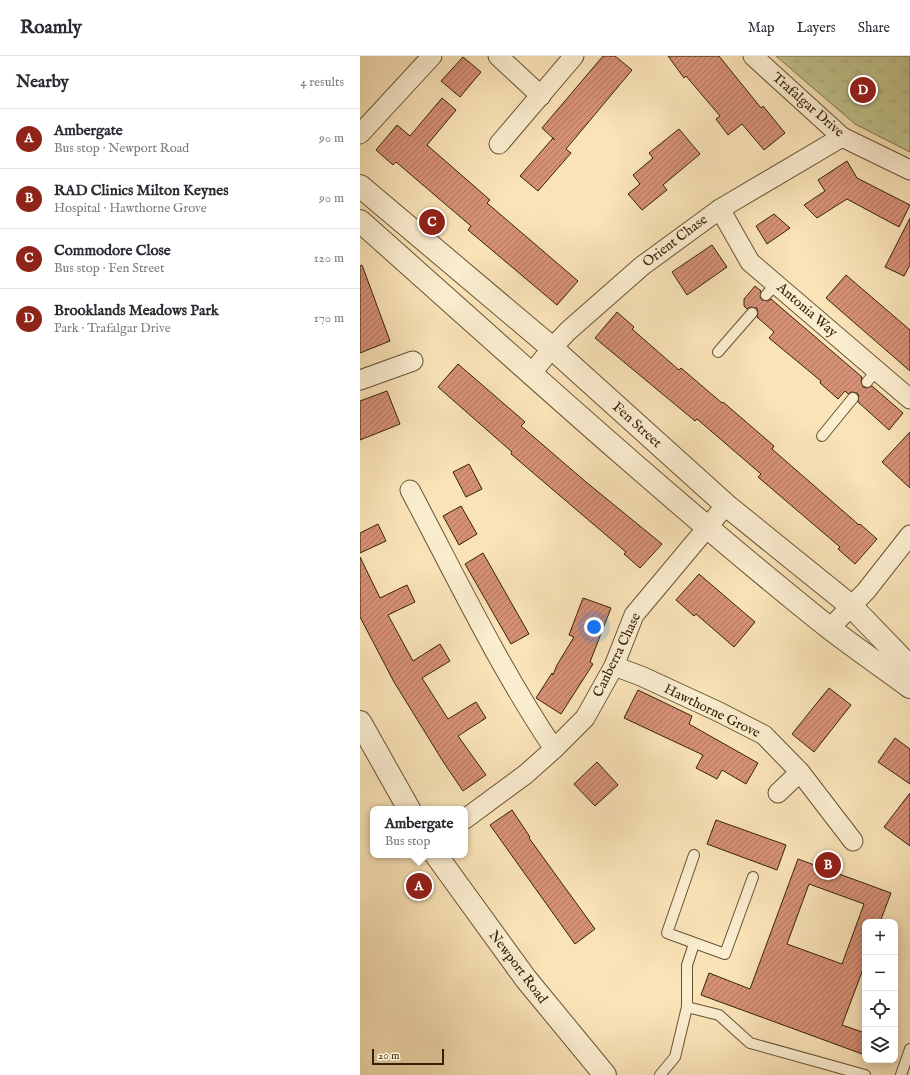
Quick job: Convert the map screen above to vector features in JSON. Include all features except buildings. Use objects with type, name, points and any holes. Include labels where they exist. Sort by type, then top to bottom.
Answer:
[{"type":"street","points":[[498,56],[541,96]]},
{"type":"street","points":[[499,144],[574,56]]},
{"type":"street","name":"Trafalgar Drive","points":[[752,56],[842,137],[910,170]]},
{"type":"street","points":[[360,134],[428,58]]},
{"type":"street","name":"Orient Chase","points":[[532,374],[552,348],[574,326],[642,266],[720,209],[842,137]]},
{"type":"street","name":"Fen Street","points":[[360,186],[552,348],[726,505],[851,606],[910,667]]},
{"type":"street","name":"Antonia Way","points":[[720,209],[750,262],[771,289],[872,376],[910,399]]},
{"type":"street","points":[[360,220],[532,374],[708,527],[830,628],[910,687]]},
{"type":"street","points":[[360,380],[413,361]]},
{"type":"street","points":[[410,490],[476,616],[531,714],[554,749]]},
{"type":"street","name":"Canberra Chase","points":[[468,817],[526,774],[585,718],[614,666],[634,615],[726,505]]},
{"type":"street","points":[[830,628],[866,591],[910,535]]},
{"type":"street","name":"Hawthorne Grove","points":[[614,666],[641,676],[719,712],[764,735],[800,772],[853,841]]},
{"type":"street","points":[[360,722],[407,806]]},
{"type":"street","points":[[778,793],[800,772]]},
{"type":"street","name":"Newport Road","points":[[438,858],[526,979],[597,1073]]},
{"type":"lane","points":[[718,352],[752,313]]},
{"type":"lane","points":[[822,436],[854,398]]},
{"type":"lane","points":[[694,855],[667,933],[694,944],[725,954],[753,877]]},
{"type":"lane","points":[[660,1075],[675,1057],[687,1007],[687,966],[694,944]]},
{"type":"lane","points":[[687,1007],[719,1015],[750,1042],[865,1075]]},
{"type":"lane","points":[[901,1075],[910,1049]]},
{"type":"green space","points":[[776,56],[910,56],[910,152],[855,124]]},
{"type":"place","name":"Brooklands Meadows Park","points":[[863,90]]},
{"type":"place","name":"Commodore Close","points":[[432,222]]},
{"type":"place","name":"RAD Clinics Milton Keynes","points":[[828,865]]},
{"type":"place","name":"Ambergate","points":[[419,886]]}]
